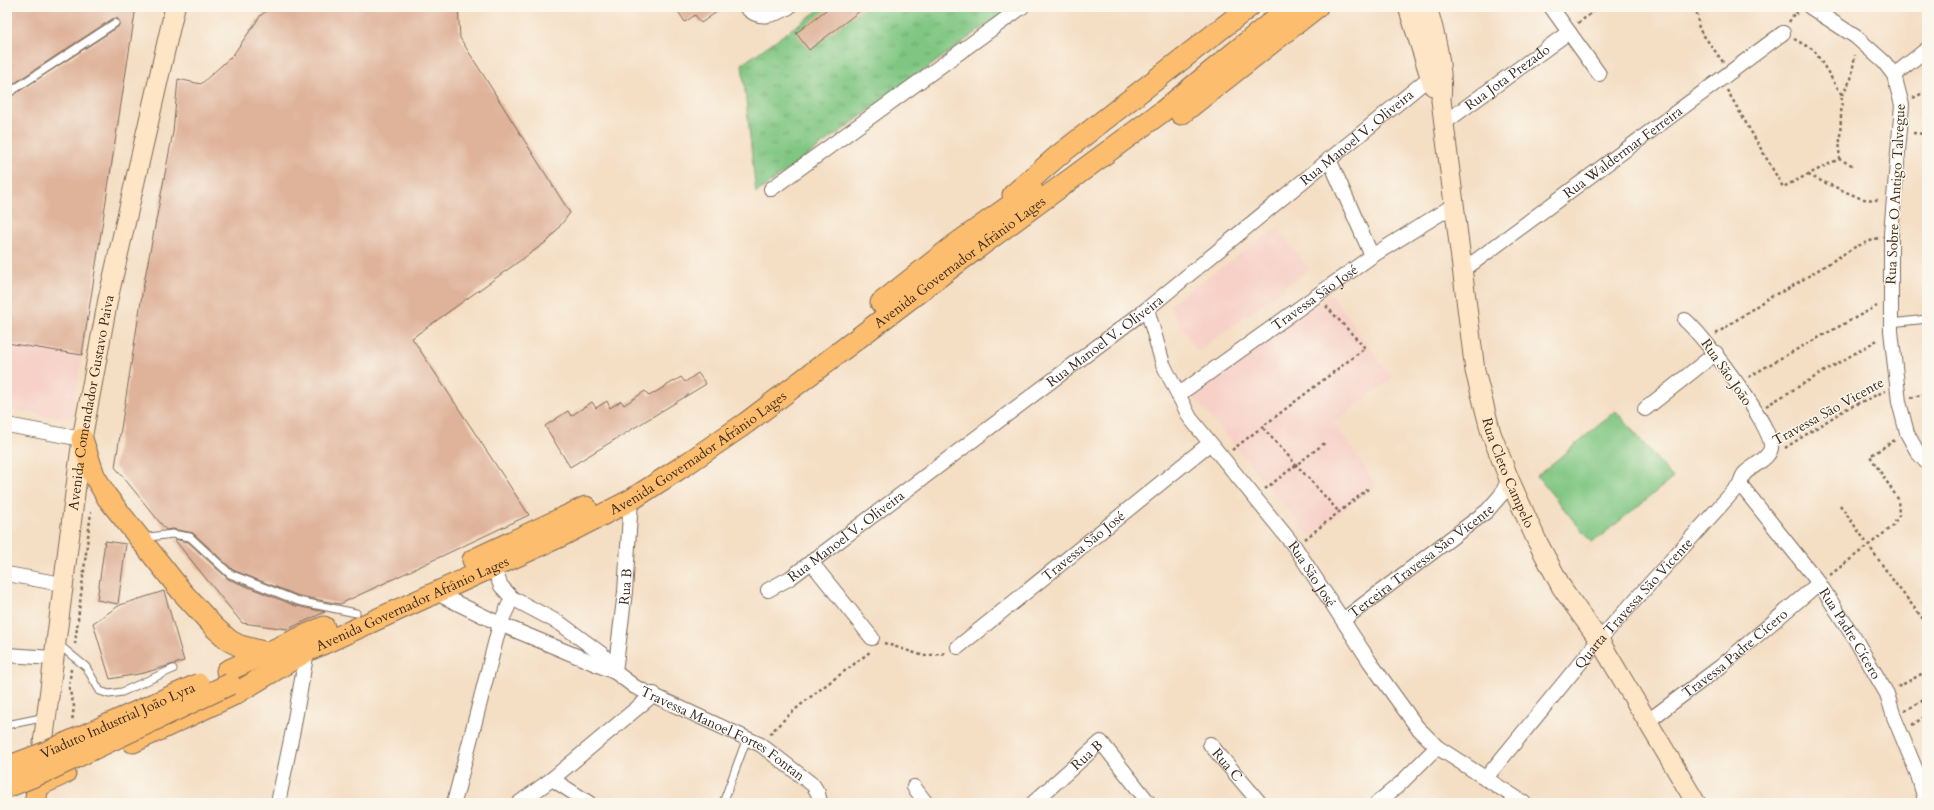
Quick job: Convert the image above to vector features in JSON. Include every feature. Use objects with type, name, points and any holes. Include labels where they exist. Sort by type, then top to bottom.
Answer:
[{"type":"main road","name":"Avenida Comendador Gustavo Paiva","points":[[36,795],[62,584],[82,439],[108,299],[175,7]]},
{"type":"main road","points":[[958,252],[1059,155],[1249,7]]},
{"type":"main road","name":"Avenida Governador Afrânio Lages","points":[[36,795],[235,694],[306,651],[561,536],[631,500],[746,423],[958,252],[1270,7]]},
{"type":"main road","name":"Avenida Governador Afrânio Lages","points":[[228,678],[267,653],[610,496],[681,453],[958,252],[1163,110],[1290,7]]},
{"type":"main road","points":[[958,252],[1015,233],[1063,200],[1204,96],[1317,7]]},
{"type":"main road","name":"Rua Cleto Campelo","points":[[1408,7],[1430,77],[1441,100]]},
{"type":"main road","name":"Rua Cleto Campelo","points":[[1427,7],[1439,63],[1442,86],[1441,100],[1475,371],[1491,433],[1509,479],[1537,541],[1562,588],[1599,640],[1696,803]]},
{"type":"main road","points":[[82,439],[94,475],[107,497],[182,592],[215,628],[230,641],[240,646],[267,653]]},
{"type":"main road","points":[[7,787],[49,770],[228,678],[306,651]]},
{"type":"main road","name":"Viaduto Industrial João Lyra","points":[[7,767],[228,678]]},
{"type":"street","points":[[746,7],[755,13],[776,15],[789,7]]},
{"type":"street","points":[[770,188],[1022,7]]},
{"type":"street","points":[[1551,7],[1599,74]]},
{"type":"street","name":"Rua Sobre O Antigo Talvegue","points":[[1810,7],[1868,46],[1884,62],[1894,75],[1902,105],[1891,233],[1891,327],[1899,402],[1907,433],[1918,453],[1927,463]]},
{"type":"street","name":"Rua Jota Prezado","points":[[1444,122],[1569,32]]},
{"type":"street","name":"Rua Waldermar Ferreira","points":[[1462,271],[1725,74],[1783,33]]},
{"type":"street","points":[[1894,75],[1927,49]]},
{"type":"street","name":"Rua Manoel V. Oliveira","points":[[768,590],[790,578],[1147,309],[1430,77]]},
{"type":"street","points":[[1329,159],[1372,256]]},
{"type":"street","name":"Travessa São José","points":[[1178,395],[1372,256],[1454,205]]},
{"type":"street","name":"Rua São José","points":[[1147,309],[1163,364],[1190,418],[1209,444],[1255,497],[1295,547],[1370,662],[1417,727],[1437,747],[1524,803]]},
{"type":"street","name":"Rua São João","points":[[1685,320],[1716,353],[1756,413],[1771,444],[1771,449],[1768,454]]},
{"type":"street","points":[[1645,409],[1716,353]]},
{"type":"street","points":[[7,425],[82,439]]},
{"type":"street","name":"Travessa São José","points":[[958,648],[1209,444]]},
{"type":"street","name":"Quarta Travessa São Vicente","points":[[1485,779],[1599,640],[1740,484],[1744,474],[1768,454]]},
{"type":"street","name":"Terceira Travessa São Vicente","points":[[1343,620],[1488,511],[1501,496],[1509,479]]},
{"type":"street","name":"Rua Padre Cícero","points":[[1740,484],[1819,583],[1887,694],[1894,718],[1901,733],[1926,803]]},
{"type":"street","name":"Rua B","points":[[615,672],[625,592],[631,500]]},
{"type":"street","points":[[811,562],[872,638]]},
{"type":"street","name":"Travessa Manoel Fortes Fontan","points":[[493,567],[501,586],[512,598],[561,624],[603,655],[615,672]]},
{"type":"street","points":[[7,574],[62,584]]},
{"type":"street","name":"Travessa Padre Cícero","points":[[1648,721],[1720,667],[1819,583]]},
{"type":"street","name":"Travessa Manoel Fortes Fontan","points":[[434,592],[500,624],[615,672],[635,687],[654,694],[761,744],[814,785],[818,793],[820,803]]},
{"type":"street","points":[[454,803],[500,624],[512,598]]},
{"type":"street","points":[[7,655],[54,650]]},
{"type":"street","points":[[278,803],[293,730],[306,651]]},
{"type":"street","points":[[519,803],[552,779],[654,694]]},
{"type":"street","name":"Rua B","points":[[1034,803],[1101,742],[1149,803]]},
{"type":"street","name":"Rua C","points":[[1210,744],[1260,803]]},
{"type":"street","points":[[1377,803],[1400,784],[1437,747]]},
{"type":"street","points":[[552,779],[589,803]]},
{"type":"street","points":[[914,787],[926,803]]},
{"type":"lane","points":[[7,94],[115,23]]},
{"type":"lane","points":[[1891,327],[1927,319]]},
{"type":"lane","points":[[139,538],[172,534],[190,537],[230,574],[298,601],[356,613]]},
{"type":"lane","points":[[54,650],[86,667],[100,691],[109,694],[122,692],[173,669]]},
{"type":"lane","points":[[7,725],[46,717]]},
{"type":"lane","points":[[723,803],[747,738]]},
{"type":"path","points":[[1591,14],[1600,7]]},
{"type":"path","points":[[1696,7],[1699,29],[1725,74],[1783,187],[1839,159]]},
{"type":"path","points":[[1783,33],[1814,50],[1842,95]]},
{"type":"path","points":[[1839,159],[1842,95],[1851,79],[1856,55]]},
{"type":"path","points":[[1909,101],[1927,91]]},
{"type":"path","points":[[1911,133],[1927,134]]},
{"type":"path","points":[[1839,159],[1854,166]]},
{"type":"path","points":[[1808,175],[1862,199],[1894,200]]},
{"type":"path","points":[[1706,341],[1771,296],[1786,290],[1846,252],[1891,233]]},
{"type":"path","points":[[1221,458],[1263,428],[1365,348],[1316,296]]},
{"type":"path","points":[[1737,385],[1779,359],[1891,298]]},
{"type":"path","points":[[1756,413],[1891,327]]},
{"type":"path","name":"Travessa São Vicente","points":[[1768,454],[1783,449],[1846,410],[1897,385]]},
{"type":"path","points":[[1263,428],[1339,512]]},
{"type":"path","points":[[1819,583],[1892,527],[1899,515],[1898,499],[1870,456],[1907,433]]},
{"type":"path","points":[[1255,497],[1326,442]]},
{"type":"path","points":[[1295,547],[1368,489]]},
{"type":"path","points":[[1840,505],[1868,546],[1927,624]]},
{"type":"path","points":[[1922,617],[1927,615]]},
{"type":"path","points":[[761,744],[780,724],[873,649],[872,638],[924,656],[946,653],[958,648]]},
{"type":"path","points":[[1887,694],[1927,670]]},
{"type":"path","points":[[1894,718],[1927,698]]},
{"type":"path","points":[[1901,733],[1927,715]]},
{"type":"shaded area","points":[[1278,227],[1309,269],[1197,352],[1169,305]]},
{"type":"shaded area","points":[[1331,294],[1392,378],[1334,423],[1377,485],[1310,536],[1193,396]]},
{"type":"shaded area","points":[[7,343],[82,355],[71,419],[7,409]]},
{"type":"green space","points":[[823,7],[1011,7],[756,193],[742,64]]},
{"type":"green space","points":[[1616,411],[1673,478],[1592,543],[1537,476]]},
{"type":"building","points":[[7,7],[136,7],[82,355],[7,343],[7,99],[118,27],[120,22],[117,18],[112,19],[7,88]]},
{"type":"building","points":[[272,7],[458,7],[460,38],[570,213],[549,240],[412,338],[529,515],[340,604],[299,596],[233,570],[193,533],[173,529],[166,530],[115,467],[143,288],[173,132],[178,79],[201,84],[233,55],[261,15]]},
{"type":"building","points":[[675,7],[724,7],[701,23],[695,15],[685,22]]},
{"type":"building","points":[[830,7],[865,7],[809,50],[796,33]]},
{"type":"building","points":[[698,373],[706,384],[570,467],[545,426],[568,411],[571,416],[592,402],[596,408],[607,401],[610,408],[621,401],[624,405],[645,391],[649,396],[681,377],[685,382]]},
{"type":"building","points":[[174,539],[188,542],[228,579],[296,606],[325,612],[288,629],[242,623]]},
{"type":"building","points":[[105,541],[126,544],[118,604],[97,600]]},
{"type":"building","points":[[164,591],[184,661],[144,673],[110,679],[93,623],[120,605]]}]
